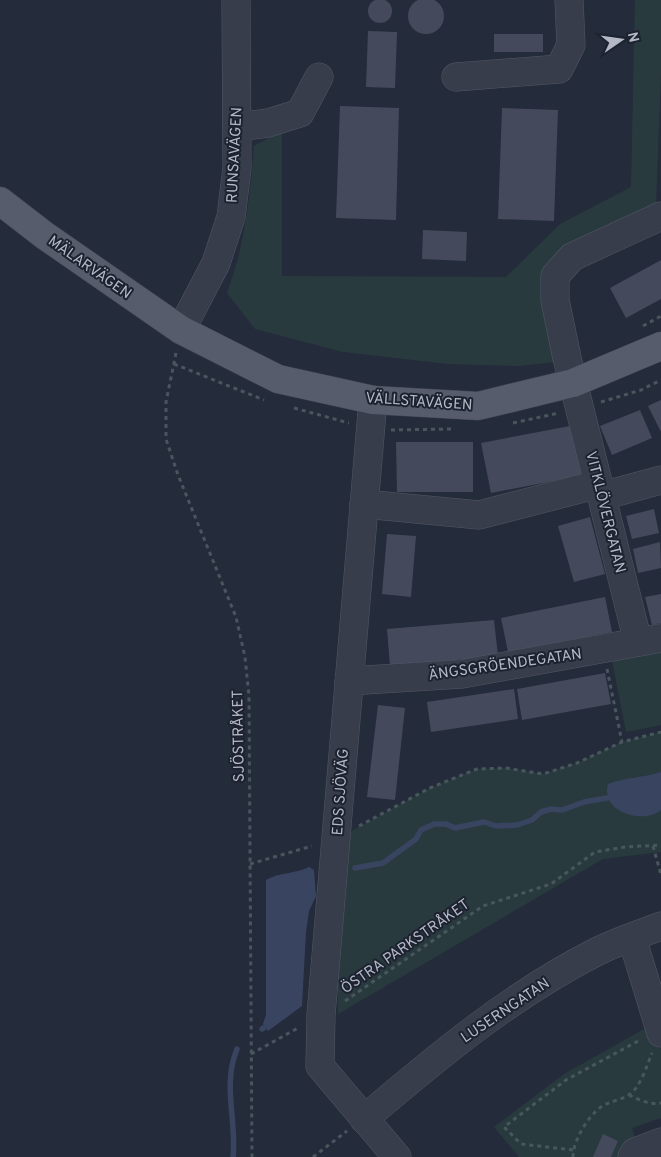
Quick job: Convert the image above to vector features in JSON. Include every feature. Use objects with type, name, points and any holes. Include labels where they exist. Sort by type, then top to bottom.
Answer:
[{"type":"main road","name":"MÄLARVÄGEN","points":[[0,202],[44,236],[181,330]]},
{"type":"main road","name":"VÄLLSTAVÄGEN","points":[[181,330],[278,379],[373,400],[478,406],[573,382],[661,346]]},
{"type":"street","name":"RUNSAVÄGEN","points":[[181,330],[216,263],[231,217],[238,127],[236,0]]},
{"type":"street","points":[[456,78],[559,69],[571,45],[569,0]]},
{"type":"street","points":[[238,127],[268,123],[300,113],[319,77]]},
{"type":"street","name":"VITKLÖVERGATAN","points":[[649,640],[601,490],[573,382],[555,300],[555,276],[572,256],[661,216]]},
{"type":"street","name":"EDS SJÖVÄG","points":[[373,400],[321,1015],[320,1066],[397,1157]]},
{"type":"street","points":[[364,504],[480,514],[661,480]]},
{"type":"street","name":"ÄNGSGRÖENDEGATAN","points":[[349,681],[462,674],[649,640]]},
{"type":"street","name":"LUSERNGATAN","points":[[364,1119],[440,1054],[513,1001],[598,951],[661,926]]},
{"type":"street","points":[[632,938],[659,1038]]},
{"type":"street","points":[[632,1157],[635,1152],[661,1142]]},
{"type":"path","name":"SJÖSTRÅKET","points":[[181,330],[166,402],[166,439],[178,475],[236,617],[245,657],[250,730],[252,1157]]},
{"type":"path","points":[[603,649],[622,742]]},
{"type":"path","points":[[250,864],[336,838],[430,788],[477,769],[506,768],[543,774],[577,763],[622,742],[661,732]]},
{"type":"path","name":"ÖSTRA PARKSTRÅKET","points":[[251,1054],[362,991],[483,906],[551,884],[595,852],[625,846],[661,845]]},
{"type":"path","points":[[653,846],[661,875]]},
{"type":"path","points":[[574,1157],[573,1150],[592,1116],[602,1107],[630,1095],[659,1038]]},
{"type":"path","points":[[573,1150],[520,1144],[504,1127],[566,1080],[631,1042],[659,1038]]},
{"type":"path","points":[[630,1095],[639,1100],[655,1104],[661,1102]]},
{"type":"path","points":[[313,1157],[364,1119]]},
{"type":"shaded area","points":[[635,0],[661,0],[661,74],[656,205],[562,252],[556,362],[519,366],[448,364],[343,352],[255,329],[227,293],[242,239],[254,146],[282,131],[282,276],[506,277],[560,224],[631,187]]},
{"type":"shaded area","points":[[661,645],[661,725],[626,732],[611,655]]},
{"type":"shaded area","points":[[661,732],[661,852],[603,859],[338,1014],[337,839],[430,788],[477,769],[506,768],[543,774],[577,763],[622,742]]},
{"type":"shaded area","points":[[653,1024],[661,1050],[661,1118],[632,1128],[641,1157],[519,1157],[494,1127],[564,1074]]},
{"type":"water","points":[[661,772],[661,810],[644,816],[634,816],[625,813],[610,802],[607,794],[608,784]]},
{"type":"water","points":[[309,867],[314,870],[316,896],[309,911],[306,932],[302,1006],[268,1031],[263,1024],[266,1015],[266,880]]},
{"type":"building","points":[[426,-2],[433,-1],[439,3],[443,9],[443,23],[439,29],[433,33],[426,34],[419,33],[413,29],[409,23],[408,16],[409,9],[413,3],[419,-1]]},
{"type":"building","points":[[380,-1],[388,3],[392,11],[388,19],[380,23],[372,19],[368,11],[372,3]]},
{"type":"building","points":[[368,31],[397,32],[395,88],[366,87]]},
{"type":"building","points":[[494,34],[543,34],[543,52],[494,52]]},
{"type":"building","points":[[340,106],[399,108],[396,220],[336,218]]},
{"type":"building","points":[[502,108],[558,110],[554,221],[498,219]]},
{"type":"building","points":[[423,230],[467,232],[466,261],[422,259]]},
{"type":"building","points":[[661,260],[661,299],[626,318],[610,288]]},
{"type":"building","points":[[661,400],[661,432],[648,406]]},
{"type":"building","points":[[640,410],[652,438],[612,455],[600,426]]},
{"type":"building","points":[[575,425],[585,475],[491,493],[481,443]]},
{"type":"building","points":[[396,442],[473,442],[473,492],[397,492]]},
{"type":"building","points":[[654,509],[659,533],[632,539],[626,516]]},
{"type":"building","points":[[590,517],[605,574],[574,582],[558,526]]},
{"type":"building","points":[[387,534],[416,536],[411,597],[382,594]]},
{"type":"building","points":[[660,542],[661,568],[638,573],[633,549]]},
{"type":"building","points":[[661,594],[661,623],[652,625],[645,597]]},
{"type":"building","points":[[605,597],[612,632],[508,652],[501,618]]},
{"type":"building","points":[[494,620],[498,656],[390,666],[387,629]]},
{"type":"building","points":[[605,673],[611,704],[522,720],[517,689]]},
{"type":"building","points":[[514,689],[518,719],[431,732],[427,702]]},
{"type":"building","points":[[378,705],[405,708],[395,800],[367,797]]},
{"type":"building","points":[[603,1134],[618,1141],[611,1157],[593,1157]]},
{"type":"waterway","points":[[355,868],[383,863],[416,839],[421,830],[434,824],[446,824],[455,828],[484,822],[496,826],[517,825],[532,820],[541,812],[551,809],[562,810],[584,802],[607,798]]},
{"type":"waterway","points":[[233,1157],[234,1143],[230,1089],[233,1062],[237,1049]]}]
